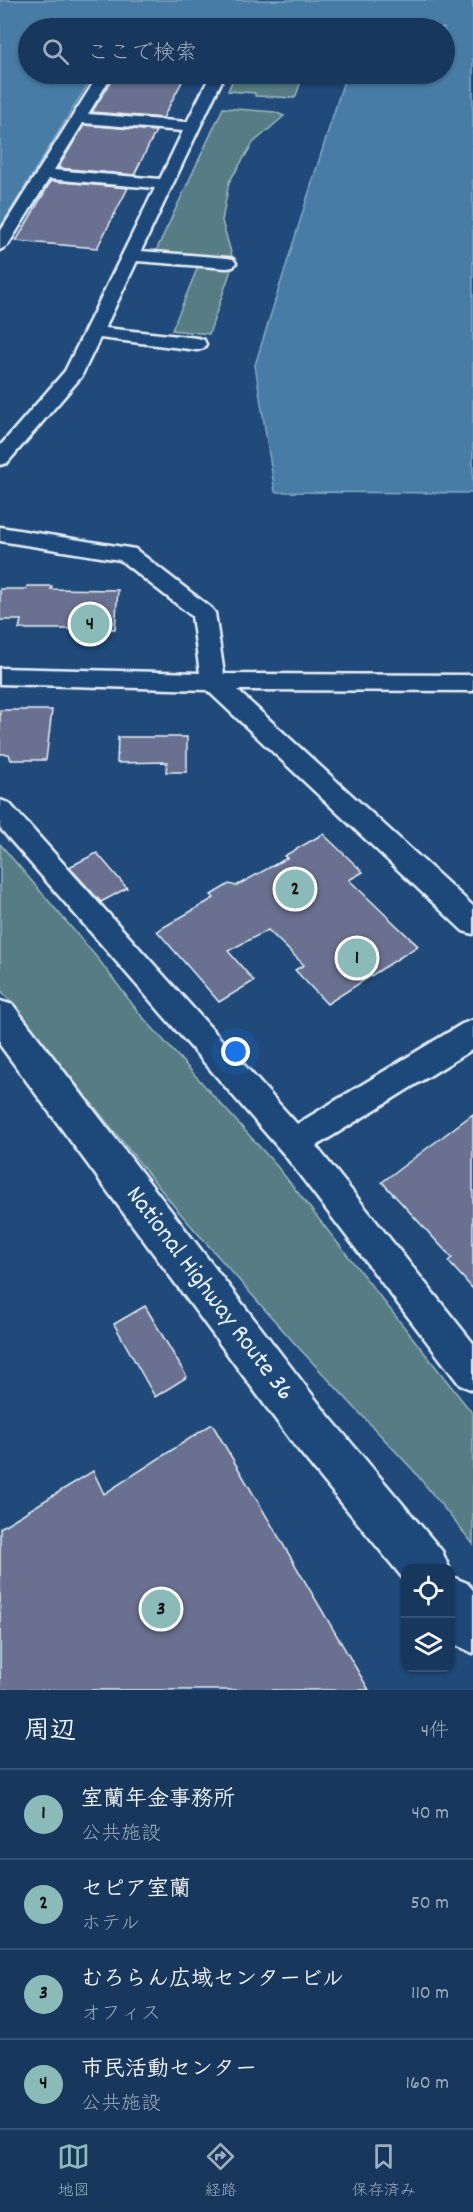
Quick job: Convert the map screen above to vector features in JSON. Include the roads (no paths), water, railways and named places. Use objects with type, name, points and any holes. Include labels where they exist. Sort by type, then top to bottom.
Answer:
[{"type":"highway","name":"National Highway Route 36","points":[[0,1016],[311,1430],[421,1564]]},
{"type":"highway","points":[[455,1606],[473,1628]]},
{"type":"street","points":[[0,245],[100,84]]},
{"type":"street","points":[[0,459],[74,373],[213,84]]},
{"type":"street","points":[[78,118],[192,126]]},
{"type":"street","points":[[44,174],[165,184]]},
{"type":"street","points":[[130,255],[227,263]]},
{"type":"street","points":[[93,332],[197,344]]},
{"type":"street","points":[[0,425],[27,428]]},
{"type":"street","points":[[1,534],[127,554],[203,613],[213,682],[473,923]]},
{"type":"street","points":[[0,676],[213,682],[473,683]]},
{"type":"street","points":[[0,810],[294,1143],[473,1372]]},
{"type":"street","points":[[294,1143],[473,1033]]},
{"type":"water","points":[[0,0],[473,0],[473,493],[275,492],[255,365],[343,84],[455,84],[455,18],[18,18],[18,84],[88,84],[0,228]]},
{"type":"place","name":"市民活動センター","points":[[90,624]]},
{"type":"place","name":"セピア室蘭","points":[[295,889]]},
{"type":"place","name":"室蘭年金事務所","points":[[357,958]]},
{"type":"place","name":"むろらん広域センタービル","points":[[161,1609]]}]
